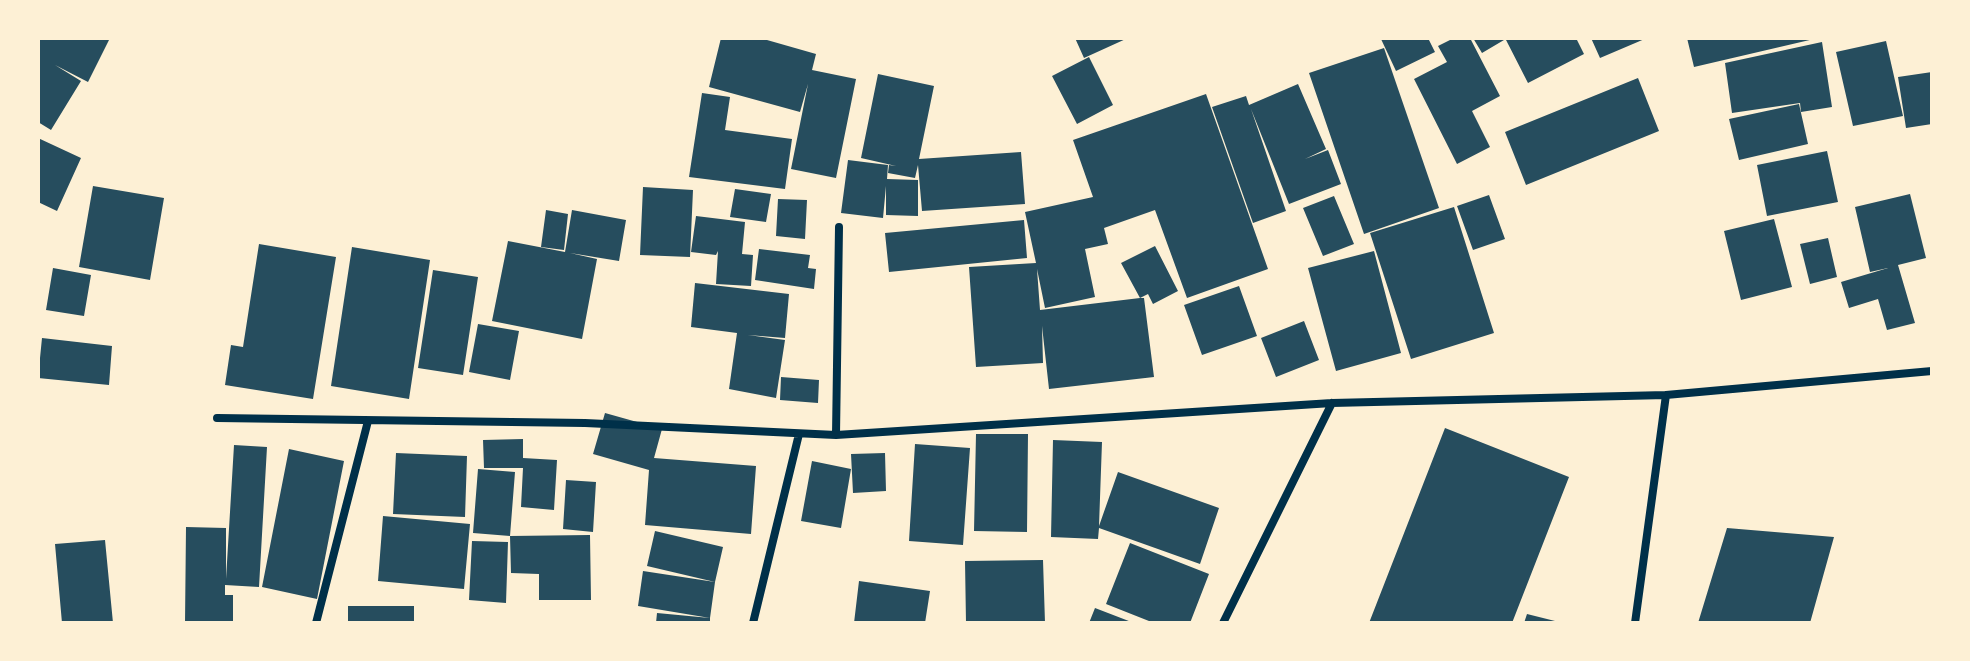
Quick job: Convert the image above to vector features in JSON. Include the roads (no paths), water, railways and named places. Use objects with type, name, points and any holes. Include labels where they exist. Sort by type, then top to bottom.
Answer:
[{"type":"street","points":[[836,435],[839,227]]},
{"type":"street","points":[[217,418],[585,423],[836,435],[1332,403],[1666,395],[1932,371]]},
{"type":"street","points":[[1635,623],[1666,395]]},
{"type":"street","points":[[1223,623],[1332,403]]},
{"type":"street","points":[[316,623],[368,421]]},
{"type":"street","points":[[753,623],[799,434]]}]
